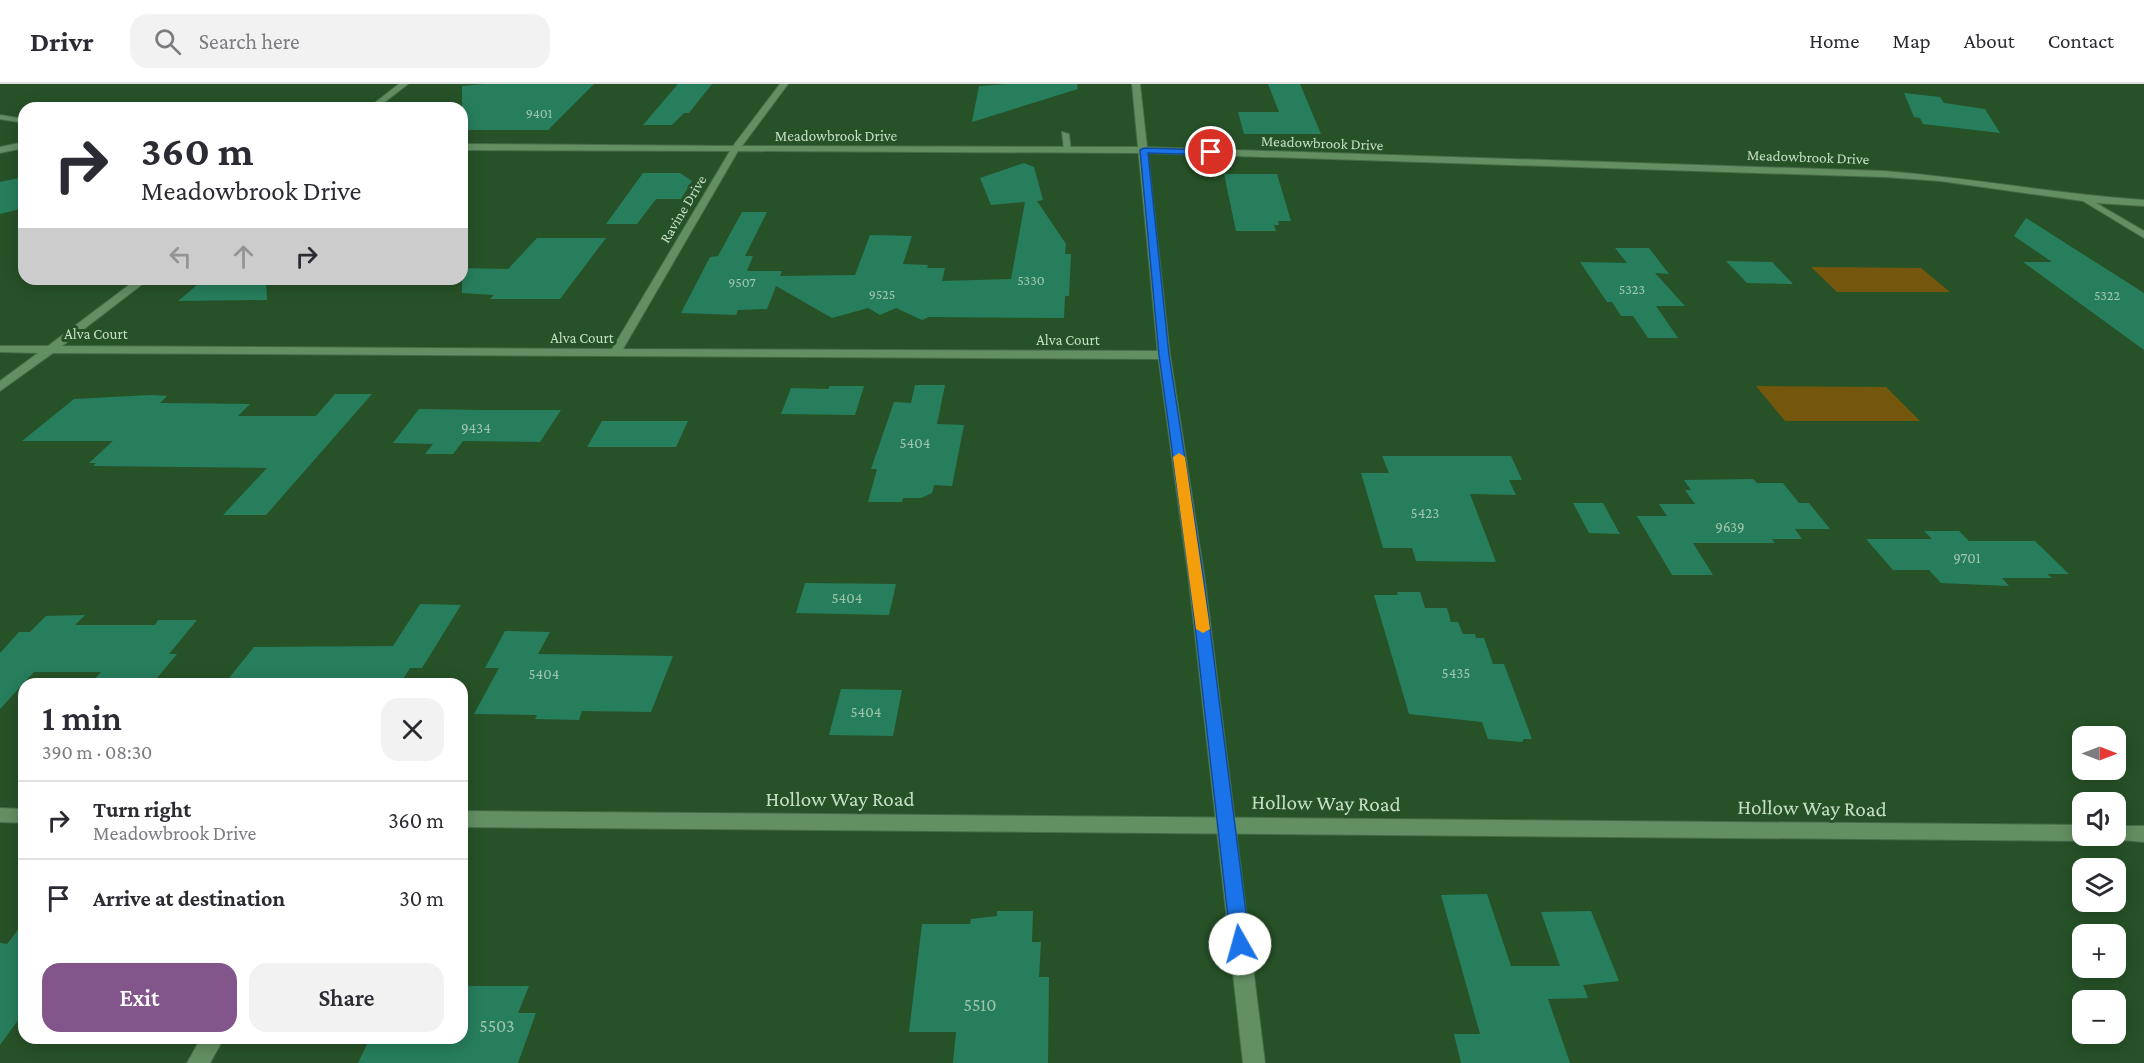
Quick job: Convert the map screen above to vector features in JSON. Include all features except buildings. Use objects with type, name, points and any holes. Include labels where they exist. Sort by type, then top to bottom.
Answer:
[{"type":"street","points":[[380,102],[404,84]]},
{"type":"street","name":"Ravine Drive","points":[[615,353],[735,149],[784,84]]},
{"type":"street","points":[[1136,84],[1164,355],[1197,581],[1254,1063]]},
{"type":"street","points":[[0,117],[18,120]]},
{"type":"street","points":[[0,150],[18,146]]},
{"type":"street","name":"Meadowbrook Drive","points":[[468,147],[1144,150],[1884,174],[1940,178],[2085,199],[2144,203]]},
{"type":"street","points":[[2085,199],[2144,235]]},
{"type":"street","points":[[0,387],[136,285]]},
{"type":"street","name":"Alva Court","points":[[0,349],[1164,355]]},
{"type":"street","points":[[0,815],[18,816]]},
{"type":"street","name":"Hollow Way Road","points":[[468,819],[2072,833]]},
{"type":"street","points":[[2126,834],[2144,834]]},
{"type":"street","points":[[198,1063],[209,1044]]},
{"type":"lane","points":[[1065,134],[1068,150]]},
{"type":"shaded area","points":[[1811,267],[1921,268],[1950,292],[1837,292]]},
{"type":"shaded area","points":[[1756,386],[1886,387],[1920,421],[1785,421]]},
{"type":"slow traffic","points":[[1179,457],[1203,629]]},
{"type":"route","points":[[1211,152],[1144,150],[1164,355],[1197,581],[1240,944]]}]
